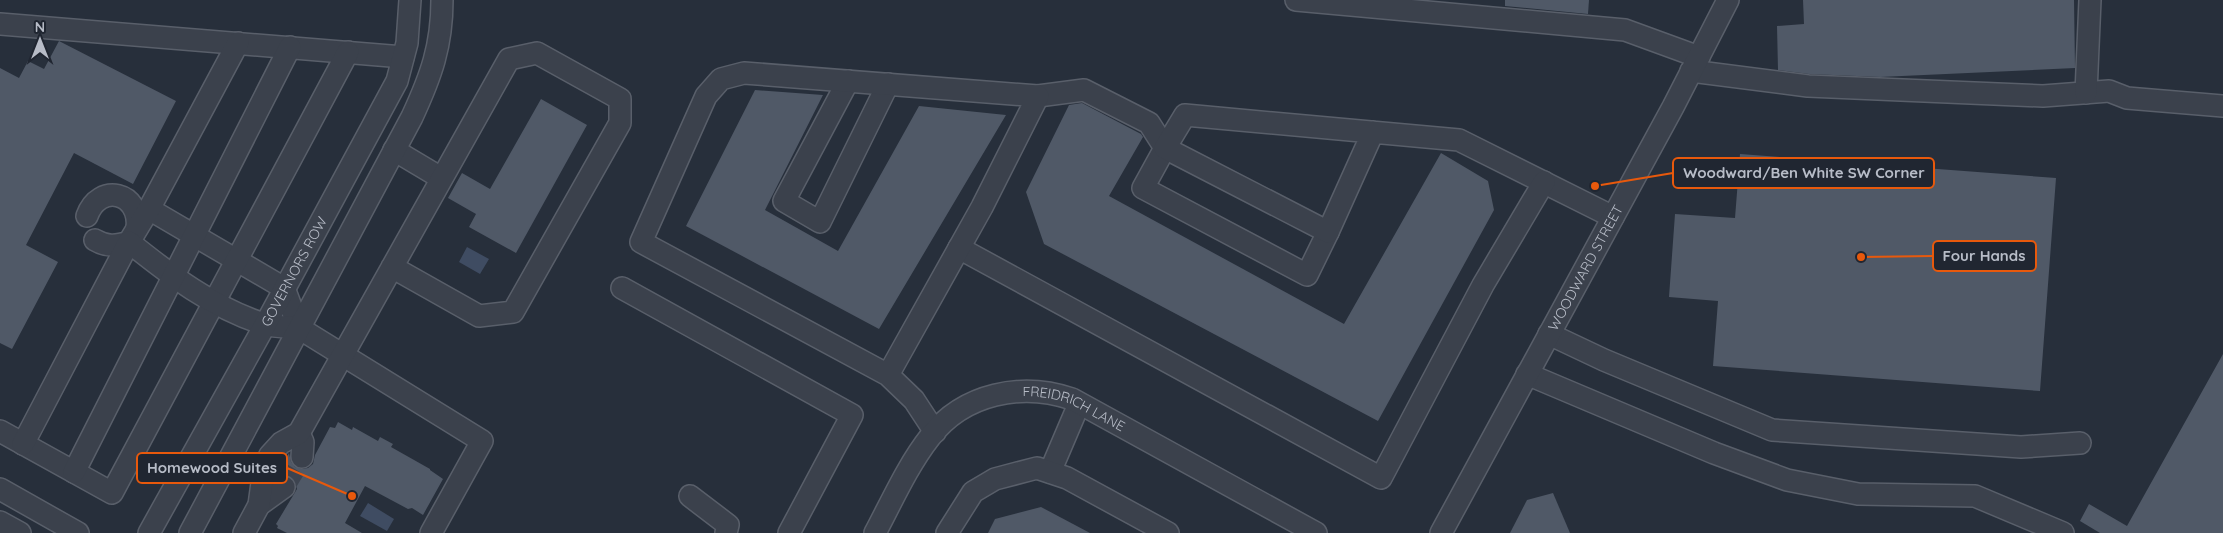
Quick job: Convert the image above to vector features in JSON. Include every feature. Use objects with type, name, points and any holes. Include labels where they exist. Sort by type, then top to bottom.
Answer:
[{"type":"street","name":"GOVERNORS ROW","points":[[149,533],[265,325],[397,81],[407,43],[410,0]]},
{"type":"street","points":[[190,533],[429,81],[439,50],[442,0]]},
{"type":"street","points":[[1296,0],[1625,30],[1695,64],[1808,86],[2043,96],[2109,91],[2127,98],[2223,106]]},
{"type":"street","name":"WOODWARD STREET","points":[[1441,533],[1613,217],[1728,0]]},
{"type":"street","points":[[2086,92],[2090,0]]},
{"type":"street","points":[[0,24],[403,57]]},
{"type":"street","points":[[23,444],[133,235],[149,209],[238,43]]},
{"type":"street","points":[[74,472],[290,47]]},
{"type":"street","points":[[0,432],[112,493],[348,52]]},
{"type":"street","points":[[244,533],[259,505],[264,468],[270,455],[281,443],[299,433],[342,354],[509,59],[537,53],[620,99],[620,123],[513,312],[479,316],[392,267]]},
{"type":"street","points":[[934,432],[914,400],[888,375],[641,242],[706,96],[721,78],[744,73],[1038,96],[1084,90],[1149,123],[1165,148],[1328,232]]},
{"type":"street","points":[[848,81],[784,201],[820,222],[888,84]]},
{"type":"street","points":[[888,375],[959,248],[1038,96]]},
{"type":"street","points":[[1374,132],[1307,275],[1143,188],[1185,116],[1374,132],[1459,140],[1613,217]]},
{"type":"street","points":[[394,150],[441,178]]},
{"type":"street","points":[[959,248],[1381,478],[1483,285],[1544,182]]},
{"type":"street","points":[[87,216],[90,208],[101,197],[118,195],[132,204],[136,211],[133,235]]},
{"type":"street","points":[[149,209],[284,288],[299,328]]},
{"type":"street","points":[[96,240],[111,246],[133,235]]},
{"type":"street","points":[[133,235],[173,278],[214,302],[265,325],[299,328],[482,441],[431,533]]},
{"type":"street","points":[[622,288],[852,415],[788,533]]},
{"type":"street","points":[[1549,334],[1604,360],[1772,430],[2020,447],[2080,443]]},
{"type":"street","points":[[1528,374],[1714,453],[1787,480],[1858,494],[1975,496],[2063,533]]},
{"type":"street","name":"FREIDRICH LANE","points":[[877,532],[922,449],[934,432],[963,408],[983,399],[1018,391],[1047,392],[1079,404],[1286,526],[1316,533]]},
{"type":"street","points":[[1050,472],[1079,404]]},
{"type":"street","points":[[299,433],[303,442],[302,457]]},
{"type":"street","points":[[947,533],[973,492],[995,479],[1037,468],[1067,478],[1168,533]]},
{"type":"street","points":[[259,505],[284,486]]},
{"type":"street","points":[[0,490],[78,533]]},
{"type":"street","points":[[690,496],[728,525],[726,533]]},
{"type":"street","points":[[0,522],[20,533]]},
{"type":"water","points":[[467,247],[489,259],[480,274],[459,262]]},
{"type":"water","points":[[368,503],[394,519],[387,531],[360,516]]},
{"type":"building","points":[[1505,0],[1589,0],[1588,14],[1505,6]]},
{"type":"building","points":[[1803,0],[2074,0],[2075,68],[1880,77],[1809,74],[1778,70],[1777,26],[1804,24]]},
{"type":"building","points":[[59,41],[176,101],[133,184],[74,153],[26,245],[58,262],[12,349],[0,343],[0,68],[19,78],[28,61],[44,69]]},
{"type":"building","points":[[755,90],[823,95],[765,210],[838,251],[919,106],[1006,115],[879,329],[686,226]]},
{"type":"building","points":[[541,99],[587,125],[516,253],[469,227],[476,214],[448,198],[462,173],[490,189]]},
{"type":"building","points":[[1082,103],[1141,134],[1143,137],[1109,196],[1344,324],[1441,153],[1488,181],[1494,210],[1378,421],[1044,244],[1026,192],[1069,105]]},
{"type":"building","points":[[1740,154],[2056,178],[2040,391],[1713,366],[1718,301],[1669,297],[1675,214],[1735,218]]},
{"type":"building","points":[[2223,354],[2223,533],[2100,533],[2080,521],[2089,504],[2127,526]]},
{"type":"building","points":[[338,422],[352,430],[353,427],[378,441],[380,437],[393,444],[391,447],[430,469],[443,479],[423,515],[365,486],[345,523],[362,533],[287,533],[277,528],[276,524],[297,489],[294,480],[290,476],[282,475],[276,477],[289,453],[291,462],[295,467],[301,469],[308,468],[313,464],[315,455],[330,427],[335,428]]},
{"type":"building","points":[[1553,493],[1570,533],[1510,533],[1527,500]]},
{"type":"building","points":[[1041,507],[1090,533],[988,533],[995,519]]},
{"type":"tunnel","points":[[284,487],[302,457]]},
{"type":"place","name":"Woodward/Ben White SW Corner","points":[[1595,186]]},
{"type":"place","name":"Four Hands","points":[[1861,257]]},
{"type":"place","name":"Homewood Suites","points":[[352,496]]}]
